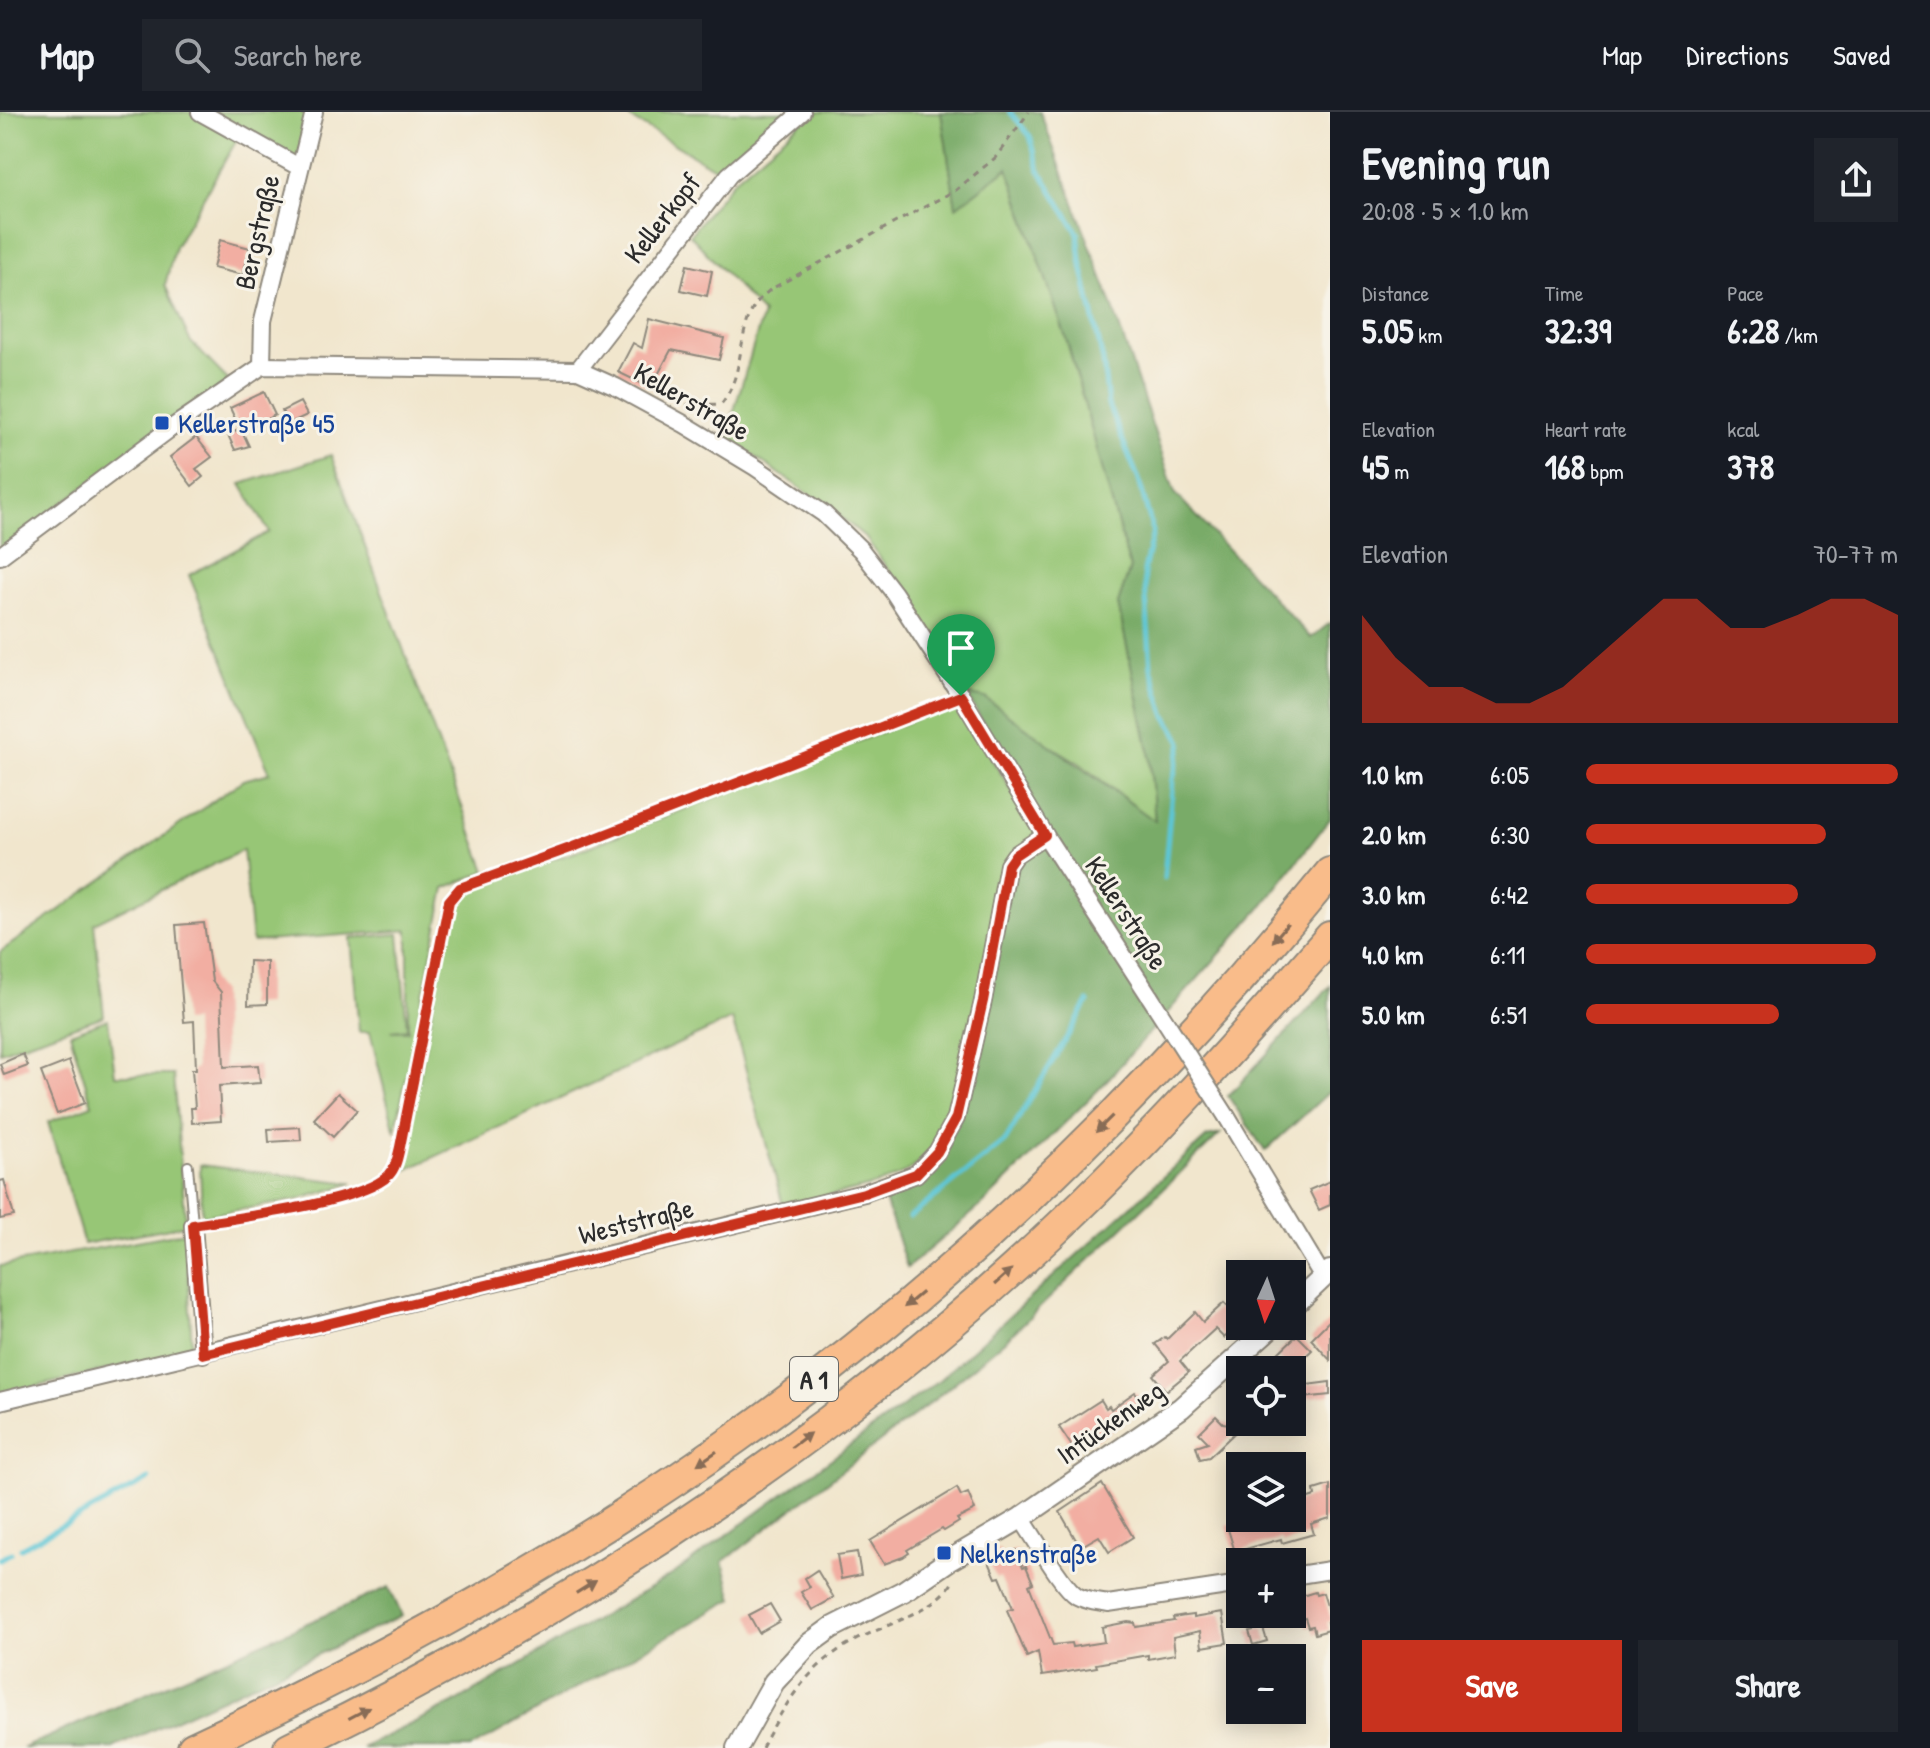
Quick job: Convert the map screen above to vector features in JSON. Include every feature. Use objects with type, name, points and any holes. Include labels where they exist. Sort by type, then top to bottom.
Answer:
[{"type":"highway","name":"A 1","points":[[193,1748],[417,1637],[554,1557],[737,1438],[951,1269],[1096,1133],[1236,986],[1330,873]]},
{"type":"highway","name":"A 1","points":[[289,1748],[445,1668],[563,1601],[684,1523],[892,1371],[1050,1236],[1135,1154],[1330,937]]},
{"type":"street","points":[[200,112],[299,167]]},
{"type":"street","name":"Bergstraße","points":[[262,366],[263,321],[314,112]]},
{"type":"street","name":"Kellerkopf","points":[[578,370],[729,175],[802,112]]},
{"type":"street","points":[[0,556],[167,431],[262,366]]},
{"type":"street","name":"Kellerstraße","points":[[262,366],[578,370],[684,424],[824,514],[861,550],[886,582],[1327,1274]]},
{"type":"street","name":"Weststraße","points":[[0,1401],[864,1193],[916,1174],[937,1152],[956,1118],[983,1001],[1008,865],[1015,855],[1045,835]]},
{"type":"street","points":[[193,1225],[203,1354]]},
{"type":"street","points":[[1306,1294],[1327,1274]]},
{"type":"street","name":"Intückenweg","points":[[737,1748],[774,1682],[809,1644],[831,1628],[904,1591],[1021,1518],[1181,1408],[1256,1340]]},
{"type":"street","points":[[1021,1518],[1062,1581],[1076,1595],[1091,1601],[1108,1604],[1226,1586]]},
{"type":"street","points":[[1306,1574],[1330,1570]]},
{"type":"lane","points":[[188,1166],[193,1225]]},
{"type":"path","points":[[679,405],[721,404],[731,392],[749,318],[757,302],[771,289],[956,190],[995,158],[1029,112]]},
{"type":"path","points":[[193,1225],[324,1202],[381,1181],[391,1174],[400,1147],[449,901],[460,888],[961,696]]},
{"type":"path","points":[[762,1748],[799,1685],[837,1650],[948,1591],[960,1554]]},
{"type":"green space","points":[[0,112],[190,112],[238,138],[175,247],[165,285],[190,341],[229,381],[0,549]]},
{"type":"green space","points":[[207,112],[310,112],[297,161]]},
{"type":"green space","points":[[620,112],[794,112],[723,173]]},
{"type":"green space","points":[[813,112],[941,112],[956,206],[1008,167],[1067,341],[1130,568],[1118,604],[1149,750],[1155,822],[1079,763],[966,694],[902,589],[865,537],[831,509],[726,437],[763,314],[690,235],[734,180]]},
{"type":"green space","points":[[941,112],[1040,112],[1110,299],[1175,493],[1311,638],[1330,623],[1330,819],[1260,909],[1101,1087],[983,1204],[907,1268],[883,1194],[944,1153],[1011,868],[1051,836],[966,694],[985,698],[1155,821],[1149,750],[1118,604],[1130,568],[1067,341],[1008,168],[956,207]]},
{"type":"green space","points":[[331,455],[486,871],[445,888],[395,1132],[370,1032],[359,1032],[351,938],[399,934],[407,1029],[391,1031],[408,1031],[408,930],[252,942],[243,850],[94,923],[104,1016],[0,1052],[0,952],[243,780],[270,773],[189,575],[269,532],[241,484]]},
{"type":"green space","points":[[956,703],[1040,835],[979,995],[950,1113],[941,1135],[912,1168],[867,1187],[783,1205],[732,1019],[402,1172],[449,915],[456,898],[467,890],[575,852]]},
{"type":"green space","points":[[1330,986],[1330,1091],[1265,1151],[1228,1096]]},
{"type":"green space","points":[[108,1019],[115,1075],[173,1075],[186,1225],[84,1244],[48,1122],[92,1105],[70,1033]]},
{"type":"green space","points":[[1220,1134],[1008,1338],[934,1400],[723,1562],[733,1599],[471,1748],[362,1748],[458,1701],[675,1573],[938,1381],[1207,1137]]},
{"type":"green space","points":[[200,1165],[353,1183],[297,1200],[202,1216]]},
{"type":"green space","points":[[186,1232],[192,1350],[0,1395],[0,1266]]},
{"type":"green space","points":[[389,1587],[402,1616],[113,1748],[23,1748]]},
{"type":"building","points":[[220,240],[250,248],[243,275],[213,268]]},
{"type":"building","points":[[687,265],[712,271],[707,296],[681,290]]},
{"type":"building","points":[[649,319],[724,338],[719,360],[671,350],[651,388],[618,372],[633,343],[642,348]]},
{"type":"building","points":[[264,392],[275,415],[242,431],[249,446],[235,450],[228,435],[240,429],[230,408]]},
{"type":"building","points":[[300,402],[307,415],[288,424],[282,411]]},
{"type":"building","points":[[196,437],[212,457],[196,469],[203,477],[192,486],[170,457]]},
{"type":"building","points":[[204,923],[212,981],[221,992],[224,1067],[258,1065],[260,1083],[219,1086],[221,1121],[192,1123],[191,1108],[195,1108],[192,1069],[196,1069],[194,1021],[184,1022],[176,925]]},
{"type":"building","points":[[249,961],[267,962],[267,1004],[248,1005]]},
{"type":"building","points":[[23,1054],[28,1066],[4,1075],[0,1064]]},
{"type":"building","points":[[69,1061],[85,1103],[57,1114],[41,1072]]},
{"type":"building","points":[[338,1093],[357,1110],[333,1137],[314,1119]]},
{"type":"building","points":[[300,1127],[301,1140],[269,1142],[268,1129]]},
{"type":"building","points":[[4,1180],[14,1216],[0,1219],[0,1181]]},
{"type":"building","points":[[1330,1181],[1330,1205],[1319,1210],[1309,1190]]},
{"type":"building","points":[[1224,1303],[1226,1336],[1224,1338],[1215,1329],[1180,1361],[1189,1372],[1166,1391],[1153,1375],[1169,1361],[1155,1344],[1165,1337],[1167,1339],[1195,1312],[1203,1322]]},
{"type":"building","points":[[1330,1320],[1330,1360],[1311,1339]]},
{"type":"building","points":[[1292,1340],[1302,1340],[1312,1350],[1306,1356],[1276,1355]]},
{"type":"building","points":[[1330,1382],[1330,1395],[1306,1398],[1306,1384]]},
{"type":"building","points":[[1135,1392],[1144,1403],[1097,1439],[1095,1435],[1074,1449],[1059,1427],[1101,1400],[1106,1408],[1109,1406],[1111,1409]]},
{"type":"building","points":[[1216,1416],[1226,1423],[1226,1436],[1231,1436],[1209,1457],[1200,1459],[1196,1446],[1208,1442],[1199,1433]]},
{"type":"building","points":[[1102,1484],[1133,1537],[1109,1552],[1099,1536],[1080,1547],[1060,1512]]},
{"type":"building","points":[[1330,1485],[1330,1518],[1311,1524],[1314,1534],[1282,1543],[1281,1539],[1249,1548],[1234,1548],[1229,1532],[1306,1532],[1306,1499],[1315,1496],[1314,1490]]},
{"type":"building","points":[[957,1488],[961,1496],[968,1493],[975,1510],[907,1550],[909,1553],[903,1557],[884,1564],[870,1541]]},
{"type":"building","points":[[999,1549],[1002,1555],[1016,1550],[1023,1567],[1026,1566],[1033,1583],[1029,1585],[1053,1645],[1071,1643],[1072,1647],[1104,1642],[1102,1627],[1128,1622],[1135,1623],[1136,1627],[1174,1621],[1173,1618],[1185,1616],[1193,1615],[1193,1618],[1222,1613],[1227,1643],[1202,1647],[1200,1631],[1173,1637],[1175,1654],[1148,1659],[1148,1655],[1042,1676],[1038,1652],[1027,1657],[1007,1610],[1013,1608],[1000,1577],[996,1578],[986,1555]]},
{"type":"building","points":[[857,1552],[861,1575],[841,1579],[837,1555]]},
{"type":"building","points":[[817,1570],[834,1598],[812,1610],[801,1592],[810,1587],[805,1578]]},
{"type":"building","points":[[1323,1593],[1330,1616],[1327,1622],[1329,1630],[1315,1634],[1313,1626],[1308,1627],[1306,1595]]},
{"type":"building","points":[[770,1604],[780,1621],[759,1633],[749,1615]]},
{"type":"building","points":[[1263,1628],[1267,1641],[1253,1644],[1249,1631]]},
{"type":"waterway","points":[[1010,112],[1030,136],[1039,169],[1078,233],[1081,261],[1103,361],[1108,405],[1139,480],[1153,532],[1144,570],[1151,668],[1165,714],[1182,742],[1173,779],[1164,878]]},
{"type":"waterway","points":[[910,1217],[1005,1141],[1088,1002]]},
{"type":"waterway","points":[[21,1548],[149,1479]]},
{"type":"waterway","points":[[0,1559],[11,1553]]},
{"type":"place","name":"Kellerstraße 45","points":[[162,423]]},
{"type":"place","name":"Nelkenstraße","points":[[944,1553]]},
{"type":"route","points":[[961,696],[1045,835],[1015,855],[1008,865],[983,1001],[956,1118],[937,1152],[916,1174],[864,1193],[203,1354],[193,1225],[324,1202],[381,1181],[391,1174],[397,1162],[449,901],[460,888],[961,696]]}]
